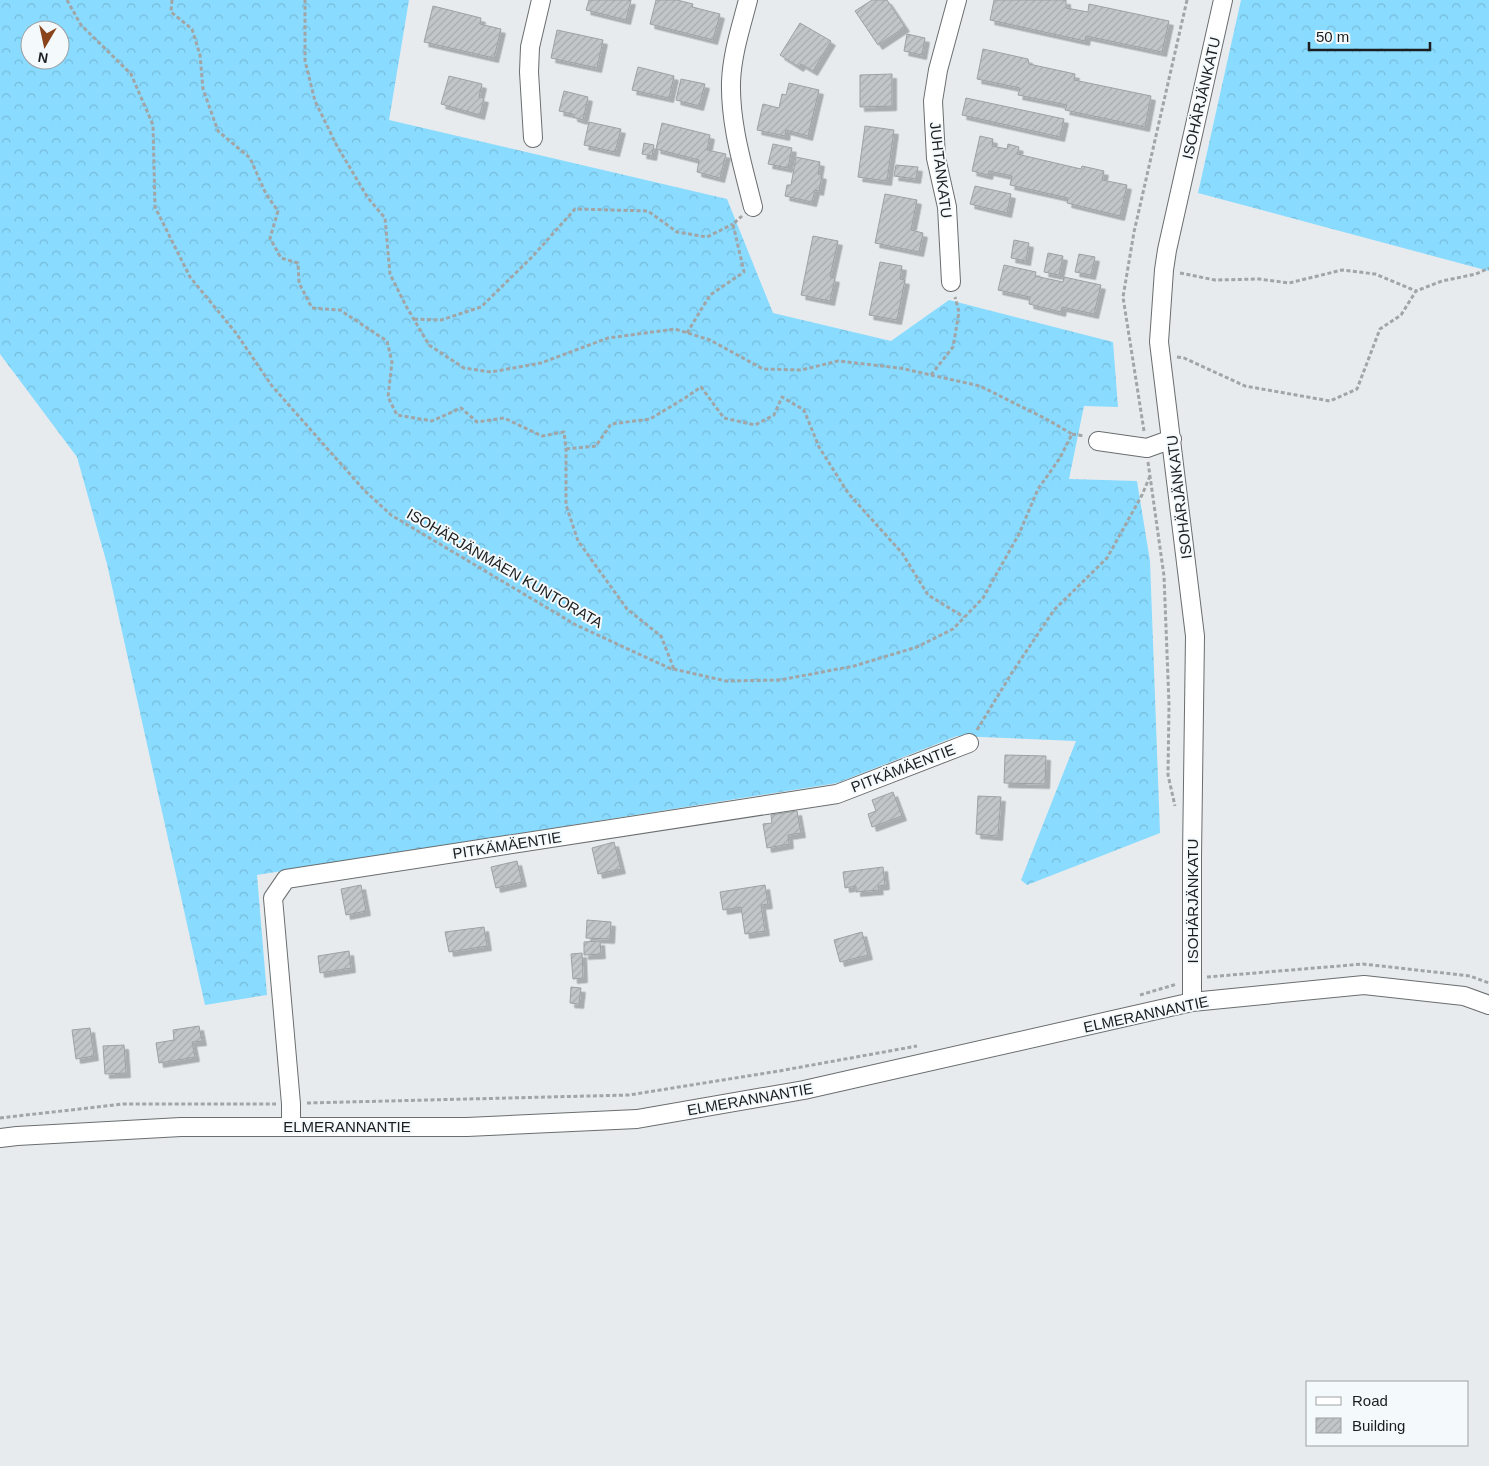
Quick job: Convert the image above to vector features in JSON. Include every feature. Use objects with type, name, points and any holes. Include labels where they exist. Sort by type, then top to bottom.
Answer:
[{"type":"street","points":[[533,138],[529,72],[530,47],[541,0]]},
{"type":"street","points":[[748,0],[736,46],[731,82],[733,122],[753,207]]},
{"type":"street","name":"JUHTANKATU","points":[[951,282],[947,207],[936,158],[933,101],[938,70],[957,0]]},
{"type":"street","name":"ISOHÄRJÄNKATU","points":[[1192,1002],[1182,979],[1192,856],[1195,636],[1159,342],[1164,270],[1223,0]]},
{"type":"street","points":[[1098,441],[1147,448],[1172,439]]},
{"type":"street","name":"PITKÄMÄENTIE","points":[[291,1126],[291,1104],[273,898],[286,878],[837,794],[969,743]]},
{"type":"street","name":"ELMERANNANTIE","points":[[0,1138],[181,1126],[467,1127],[637,1118],[804,1090],[1192,1002],[1364,985],[1464,996],[1489,1005]]},
{"type":"path","name":"ISOHÄRJÄNMÄEN KUNTORATA","points":[[67,0],[81,25],[131,74],[154,126],[155,207],[190,277],[236,334],[272,386],[364,490],[391,515],[576,625],[674,669],[726,681],[780,680],[854,666],[917,648],[953,629],[983,598],[1019,534],[1038,489],[1060,458],[1072,434],[980,386],[900,368],[838,360],[800,370],[763,369],[710,340],[675,329],[608,338],[541,363],[491,372],[464,368],[429,345],[390,274],[385,218],[368,198],[337,146],[316,101],[305,61],[305,0]]},
{"type":"path","points":[[172,0],[171,12],[192,29],[200,55],[203,89],[218,131],[250,158],[266,194],[278,211],[270,238],[281,258],[298,263],[299,283],[312,308],[340,310],[386,341],[392,362],[388,397],[397,415],[432,421],[461,408],[477,422],[504,418],[542,436],[564,432],[566,449],[566,505],[578,541],[628,609],[661,636],[674,669]]},
{"type":"path","points":[[1175,809],[1168,775],[1169,704],[1164,576],[1147,448],[1123,297],[1134,232],[1187,0]]},
{"type":"path","points":[[414,319],[441,320],[481,307],[532,257],[575,209],[648,211],[677,232],[707,237],[733,224],[753,207]]},
{"type":"path","points":[[687,333],[710,294],[744,272],[733,224]]},
{"type":"path","points":[[1161,356],[1184,358],[1246,386],[1330,401],[1358,388],[1380,329],[1401,315],[1416,291],[1442,281],[1476,274],[1489,268]]},
{"type":"path","points":[[1164,270],[1215,280],[1259,280],[1289,283],[1342,270],[1375,274],[1416,291]]},
{"type":"path","points":[[931,375],[953,346],[959,312],[951,282]]},
{"type":"path","points":[[566,449],[596,446],[611,424],[650,419],[701,387],[724,418],[755,425],[774,416],[782,397],[804,410],[819,448],[848,493],[902,554],[928,596],[964,617]]},
{"type":"path","points":[[969,743],[1012,671],[1054,610],[1107,558],[1150,476]]},
{"type":"path","points":[[1140,995],[1182,979],[1363,964],[1470,976],[1489,983]]},
{"type":"path","points":[[0,1118],[123,1104],[291,1104],[629,1095],[779,1071],[924,1044]]},
{"type":"green space","points":[[0,0],[409,0],[389,120],[727,199],[773,313],[891,341],[949,300],[1113,342],[1118,407],[1084,406],[1069,479],[1137,481],[1150,561],[1160,833],[1027,885],[1021,880],[1076,741],[957,736],[837,783],[257,875],[267,995],[205,1005],[107,564],[77,457],[0,354]]},
{"type":"green space","points":[[1241,0],[1489,0],[1489,271],[1198,193]]},
{"type":"building","points":[[589,0],[631,0],[626,20],[586,10]]},
{"type":"building","points":[[656,0],[677,0],[693,4],[692,7],[720,14],[713,40],[650,24]]},
{"type":"building","points":[[872,0],[887,0],[905,27],[878,45],[855,11]]},
{"type":"building","points":[[994,0],[1066,0],[1066,8],[1088,12],[1089,4],[1169,21],[1162,52],[1086,36],[1085,41],[990,20]]},
{"type":"building","points":[[433,6],[481,18],[480,24],[501,29],[494,58],[424,42]]},
{"type":"building","points":[[800,23],[831,41],[813,71],[801,64],[799,67],[780,55]]},
{"type":"building","points":[[557,30],[603,40],[597,68],[551,58]]},
{"type":"building","points":[[907,34],[925,38],[922,55],[904,51]]},
{"type":"building","points":[[983,49],[1028,59],[1029,64],[1075,74],[1074,80],[1151,96],[1145,127],[1065,110],[1067,105],[1018,95],[1020,88],[977,79]]},
{"type":"building","points":[[638,67],[674,76],[669,98],[632,90]]},
{"type":"building","points":[[892,74],[892,106],[860,107],[860,75]]},
{"type":"building","points":[[449,76],[482,84],[479,97],[484,98],[480,115],[441,104]]},
{"type":"building","points":[[681,79],[705,84],[699,106],[676,100]]},
{"type":"building","points":[[789,83],[819,90],[808,136],[786,130],[785,136],[757,130],[763,104],[779,108],[782,94],[786,95]]},
{"type":"building","points":[[564,91],[588,97],[583,120],[573,117],[573,114],[559,111]]},
{"type":"building","points":[[966,98],[1064,119],[1060,137],[962,115]]},
{"type":"building","points":[[589,122],[621,129],[615,152],[584,145]]},
{"type":"building","points":[[662,123],[710,135],[707,150],[726,154],[720,178],[697,172],[699,160],[656,149]]},
{"type":"building","points":[[865,126],[894,130],[887,181],[858,177]]},
{"type":"building","points":[[980,136],[993,139],[992,146],[1007,149],[1008,144],[1019,147],[1017,154],[1081,169],[1082,166],[1104,171],[1102,180],[1127,185],[1120,216],[1067,203],[1068,198],[1010,185],[1012,176],[989,171],[988,175],[972,171]]},
{"type":"building","points":[[644,143],[654,145],[652,156],[642,154]]},
{"type":"building","points":[[773,144],[792,148],[788,168],[768,164]]},
{"type":"building","points":[[796,157],[820,162],[818,174],[822,175],[819,191],[815,190],[812,202],[785,196],[787,185],[791,185]]},
{"type":"building","points":[[896,165],[918,167],[916,179],[894,176]]},
{"type":"building","points":[[975,186],[1011,194],[1007,213],[970,204]]},
{"type":"building","points":[[885,194],[917,200],[911,230],[923,233],[919,252],[875,243]]},
{"type":"building","points":[[813,236],[838,241],[830,277],[835,278],[830,301],[801,295]]},
{"type":"building","points":[[1014,240],[1029,243],[1026,261],[1011,258]]},
{"type":"building","points":[[1048,253],[1063,256],[1059,275],[1044,272]]},
{"type":"building","points":[[1079,254],[1095,257],[1091,275],[1075,272]]},
{"type":"building","points":[[880,262],[902,266],[900,279],[905,280],[897,320],[869,315]]},
{"type":"building","points":[[1004,265],[1036,272],[1035,276],[1063,282],[1064,277],[1101,285],[1094,314],[1062,307],[1061,312],[1029,304],[1030,297],[998,290]]},
{"type":"building","points":[[1005,755],[1046,756],[1045,784],[1004,783]]},
{"type":"building","points":[[893,792],[902,816],[872,827],[868,814],[876,811],[872,800]]},
{"type":"building","points":[[978,796],[1001,797],[998,836],[976,834]]},
{"type":"building","points":[[797,811],[801,833],[788,835],[789,844],[767,848],[763,824],[772,823],[771,815]]},
{"type":"building","points":[[614,842],[621,869],[598,874],[592,848]]},
{"type":"building","points":[[517,861],[522,882],[496,888],[491,867]]},
{"type":"building","points":[[883,867],[885,885],[878,886],[879,890],[856,892],[856,886],[845,888],[843,872]]},
{"type":"building","points":[[361,885],[366,911],[346,915],[341,889]]},
{"type":"building","points":[[765,885],[768,904],[761,905],[765,931],[745,934],[741,907],[723,910],[720,892]]},
{"type":"building","points":[[587,920],[611,922],[610,939],[586,938]]},
{"type":"building","points":[[484,927],[487,946],[449,952],[445,932]]},
{"type":"building","points":[[862,932],[868,955],[840,962],[834,940]]},
{"type":"building","points":[[600,941],[601,954],[584,955],[584,942]]},
{"type":"building","points":[[349,951],[351,968],[320,973],[318,956]]},
{"type":"building","points":[[582,953],[583,978],[573,979],[571,954]]},
{"type":"building","points":[[571,987],[581,988],[579,1004],[570,1003]]},
{"type":"building","points":[[199,1026],[202,1041],[192,1042],[195,1057],[159,1063],[156,1043],[174,1040],[173,1030]]},
{"type":"building","points":[[90,1028],[94,1056],[76,1059],[72,1030]]},
{"type":"building","points":[[124,1045],[126,1073],[105,1074],[103,1046]]}]
